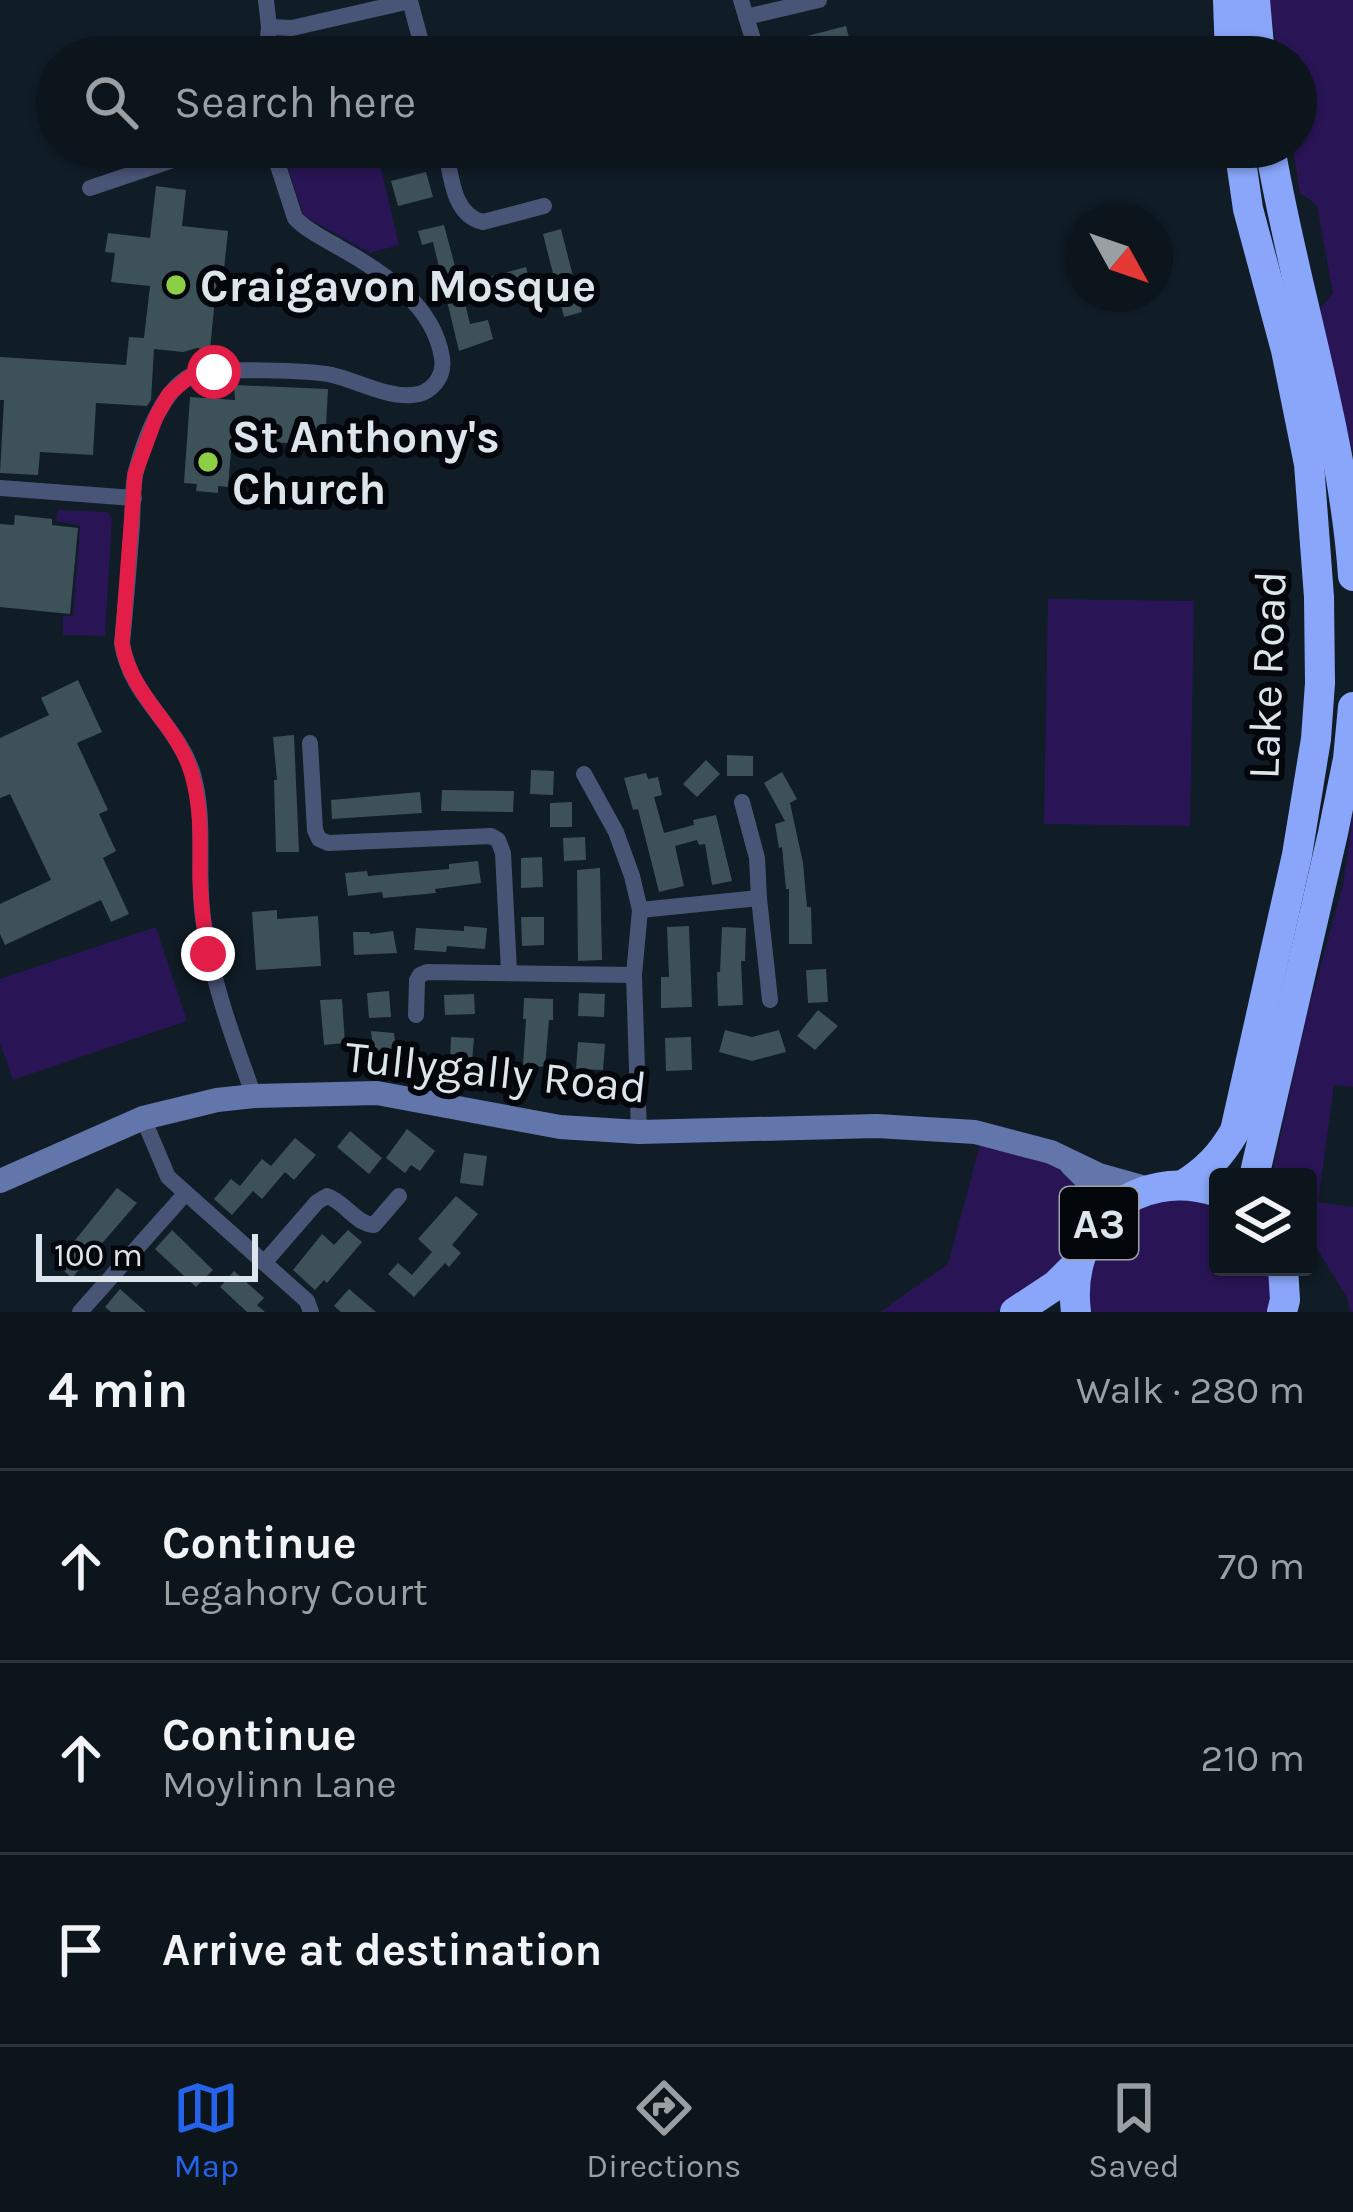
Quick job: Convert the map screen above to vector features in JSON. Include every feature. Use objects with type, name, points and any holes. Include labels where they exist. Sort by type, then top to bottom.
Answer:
[{"type":"highway","points":[[1228,0],[1229,36]]},
{"type":"highway","points":[[1256,0],[1259,36]]},
{"type":"highway","name":"Lake Road","points":[[1183,1185],[1216,1160],[1234,1131],[1297,855],[1319,702],[1319,597],[1309,464],[1242,168]]},
{"type":"highway","name":"Lake Road","points":[[1274,168],[1334,442],[1353,576]]},
{"type":"highway","name":"Lake Road","points":[[1256,1168],[1337,814],[1353,707]]},
{"type":"highway","name":"A3","points":[[1076,1312],[1077,1264],[1097,1224],[1112,1209],[1149,1190],[1183,1185],[1209,1190]]},
{"type":"highway","name":"A3","points":[[1015,1312],[1056,1285],[1077,1264]]},
{"type":"highway","points":[[1282,1312],[1283,1276]]},
{"type":"street","points":[[266,0],[268,36]]},
{"type":"street","points":[[744,8],[819,0]]},
{"type":"street","points":[[269,27],[292,28],[410,1],[419,36]]},
{"type":"street","points":[[90,188],[150,168]]},
{"type":"street","points":[[254,1096],[208,954],[202,914],[202,827],[191,771],[176,738],[126,665],[122,643],[135,474],[156,417],[169,394],[189,377],[214,372],[329,374],[411,396],[428,391],[440,375],[442,358],[430,324],[411,298],[295,218],[279,168]]},
{"type":"street","points":[[450,168],[461,208],[474,220],[483,222],[544,206]]},
{"type":"street","points":[[0,488],[134,498]]},
{"type":"street","points":[[310,742],[319,839],[328,843],[491,836],[498,840],[503,853],[509,971]]},
{"type":"street","points":[[584,774],[616,832],[640,910],[634,975],[638,1132]]},
{"type":"street","points":[[742,802],[757,858],[770,1000]]},
{"type":"street","points":[[640,910],[759,898]]},
{"type":"street","points":[[416,1016],[417,980],[427,972],[634,975]]},
{"type":"street","name":"Tullygally Road","points":[[3,1180],[142,1118],[217,1100],[377,1094],[560,1127],[638,1132],[896,1127],[998,1136],[1051,1151],[1100,1175],[1149,1190]]},
{"type":"street","points":[[142,1118],[169,1177],[307,1300],[311,1312]]},
{"type":"street","points":[[1066,1159],[1086,1179],[1097,1224]]},
{"type":"street","points":[[80,1312],[184,1194]]},
{"type":"street","points":[[264,1263],[327,1196],[367,1225],[374,1225],[399,1196]]},
{"type":"shaded area","points":[[1269,0],[1353,0],[1353,452],[1317,313],[1333,293],[1317,205],[1300,193],[1296,168],[1317,168],[1317,36],[1275,36]]},
{"type":"shaded area","points":[[288,168],[381,168],[399,245],[370,253],[304,216]]},
{"type":"shaded area","points":[[58,510],[107,512],[112,518],[105,636],[63,635],[63,616],[73,616],[80,525],[56,521]]},
{"type":"shaded area","points":[[1048,599],[1194,601],[1190,826],[1044,824]]},
{"type":"shaded area","points":[[1353,813],[1353,1087],[1334,1085],[1318,1202],[1353,1207],[1353,1312],[1317,1249],[1317,1168],[1274,1168],[1306,1019],[1343,885]]},
{"type":"shaded area","points":[[156,927],[187,1021],[13,1080],[0,1043],[0,979]]},
{"type":"shaded area","points":[[980,1145],[1048,1162],[1078,1186],[1084,1222],[1066,1265],[1027,1296],[995,1312],[880,1312],[948,1264]]},
{"type":"shaded area","points":[[1165,1201],[1209,1206],[1209,1276],[1271,1276],[1269,1312],[1091,1312],[1092,1276],[1104,1242],[1128,1217]]},
{"type":"building","points":[[846,26],[849,36],[807,36]]},
{"type":"building","points":[[426,172],[433,197],[398,206],[391,181]]},
{"type":"building","points":[[156,186],[186,190],[182,226],[228,231],[223,279],[217,278],[210,350],[154,349],[147,406],[96,403],[93,455],[40,452],[38,475],[0,473],[4,400],[0,400],[0,357],[126,365],[129,337],[144,338],[150,286],[111,282],[115,253],[105,252],[108,233],[150,238]]},
{"type":"building","points":[[444,225],[460,285],[526,267],[530,282],[464,299],[470,324],[488,320],[493,339],[459,351],[433,242],[422,245],[418,231]]},
{"type":"building","points":[[561,229],[582,312],[564,317],[543,234]]},
{"type":"building","points":[[234,385],[328,389],[325,445],[232,440],[228,487],[218,486],[218,493],[196,491],[197,484],[184,483],[190,397],[235,400]]},
{"type":"building","points":[[15,515],[78,528],[70,614],[0,607],[0,524],[14,525]]},
{"type":"building","points":[[78,680],[102,732],[77,743],[108,810],[99,814],[116,851],[103,858],[129,914],[111,922],[101,900],[5,945],[0,934],[0,904],[51,880],[10,794],[0,798],[0,738],[49,715],[41,698]]},
{"type":"building","points":[[294,735],[299,852],[276,852],[273,737]]},
{"type":"building","points":[[727,755],[753,756],[753,776],[727,776]]},
{"type":"building","points":[[706,760],[720,774],[697,797],[683,784]]},
{"type":"building","points":[[531,770],[554,771],[553,795],[530,794]]},
{"type":"building","points":[[782,772],[797,799],[790,803],[807,907],[811,907],[812,944],[789,944],[789,889],[775,824],[785,821],[764,783]]},
{"type":"building","points":[[646,773],[648,779],[658,777],[662,795],[654,797],[664,833],[716,815],[732,881],[712,885],[705,844],[697,840],[675,846],[684,886],[659,892],[638,809],[633,810],[624,778]]},
{"type":"building","points":[[442,790],[514,791],[513,812],[441,811]]},
{"type":"building","points":[[420,792],[422,813],[332,819],[331,800]]},
{"type":"building","points":[[572,802],[572,827],[550,827],[550,803]]},
{"type":"building","points":[[585,837],[586,860],[564,861],[563,838]]},
{"type":"building","points":[[542,857],[543,887],[521,888],[521,858]]},
{"type":"building","points":[[478,861],[481,883],[435,889],[436,893],[348,896],[345,873],[367,871],[368,876],[449,869],[449,864]]},
{"type":"building","points":[[600,868],[602,960],[578,961],[577,870]]},
{"type":"building","points":[[277,910],[277,919],[318,916],[321,966],[256,970],[252,912]]},
{"type":"building","points":[[521,917],[544,917],[544,945],[522,946]]},
{"type":"building","points":[[464,926],[487,928],[485,949],[414,950],[416,928],[464,931]]},
{"type":"building","points":[[689,926],[692,1007],[661,1008],[661,977],[669,977],[667,927]]},
{"type":"building","points":[[722,927],[746,928],[745,961],[741,961],[743,1005],[718,1006]]},
{"type":"building","points":[[393,931],[397,953],[354,955],[353,932]]},
{"type":"building","points":[[826,969],[828,1002],[808,1003],[806,970]]},
{"type":"building","points":[[389,991],[391,1017],[369,1018],[367,993]]},
{"type":"building","points":[[579,993],[605,994],[604,1017],[578,1016]]},
{"type":"building","points":[[474,994],[475,1014],[445,1015],[444,995]]},
{"type":"building","points":[[524,998],[553,999],[545,1067],[523,1065]]},
{"type":"building","points":[[342,999],[345,1043],[324,1045],[320,1000]]},
{"type":"building","points":[[818,1010],[838,1026],[815,1050],[797,1036]]},
{"type":"building","points":[[725,1030],[752,1037],[779,1030],[786,1052],[752,1061],[719,1052]]},
{"type":"building","points":[[371,1031],[394,1033],[396,1052],[374,1055]]},
{"type":"building","points":[[451,1037],[474,1038],[472,1062],[450,1060]]},
{"type":"building","points":[[691,1037],[692,1070],[666,1071],[665,1038]]},
{"type":"building","points":[[578,1042],[605,1044],[603,1070],[576,1069]]},
{"type":"building","points":[[407,1129],[435,1151],[420,1171],[411,1165],[405,1173],[386,1158]]},
{"type":"building","points":[[350,1131],[382,1158],[369,1174],[337,1147]]},
{"type":"building","points":[[295,1138],[316,1155],[294,1180],[285,1172],[262,1199],[253,1191],[232,1215],[214,1199],[231,1179],[240,1186],[262,1159],[271,1166]]},
{"type":"building","points":[[464,1153],[487,1156],[483,1186],[460,1183]]},
{"type":"building","points":[[117,1188],[137,1203],[72,1278],[56,1264]]},
{"type":"building","points":[[456,1196],[478,1214],[452,1245],[461,1253],[449,1267],[445,1263],[414,1297],[388,1274],[398,1263],[412,1275],[432,1252],[418,1239]]},
{"type":"building","points":[[172,1230],[213,1270],[196,1287],[155,1249]]},
{"type":"building","points":[[348,1230],[362,1242],[327,1283],[324,1280],[315,1290],[293,1270],[322,1234],[334,1245]]},
{"type":"building","points":[[234,1271],[264,1298],[257,1305],[265,1312],[247,1312],[220,1287]]},
{"type":"building","points":[[120,1289],[146,1312],[111,1312],[105,1307]]},
{"type":"building","points":[[349,1289],[376,1312],[341,1312],[334,1306]]},
{"type":"place","name":"Craigavon Mosque","points":[[176,285]]},
{"type":"place","name":"St Anthony's Church","points":[[208,462]]},
{"type":"route","points":[[208,954],[200,877],[202,827],[191,771],[176,738],[135,684],[122,643],[135,474],[169,394],[189,377],[214,372]]}]
